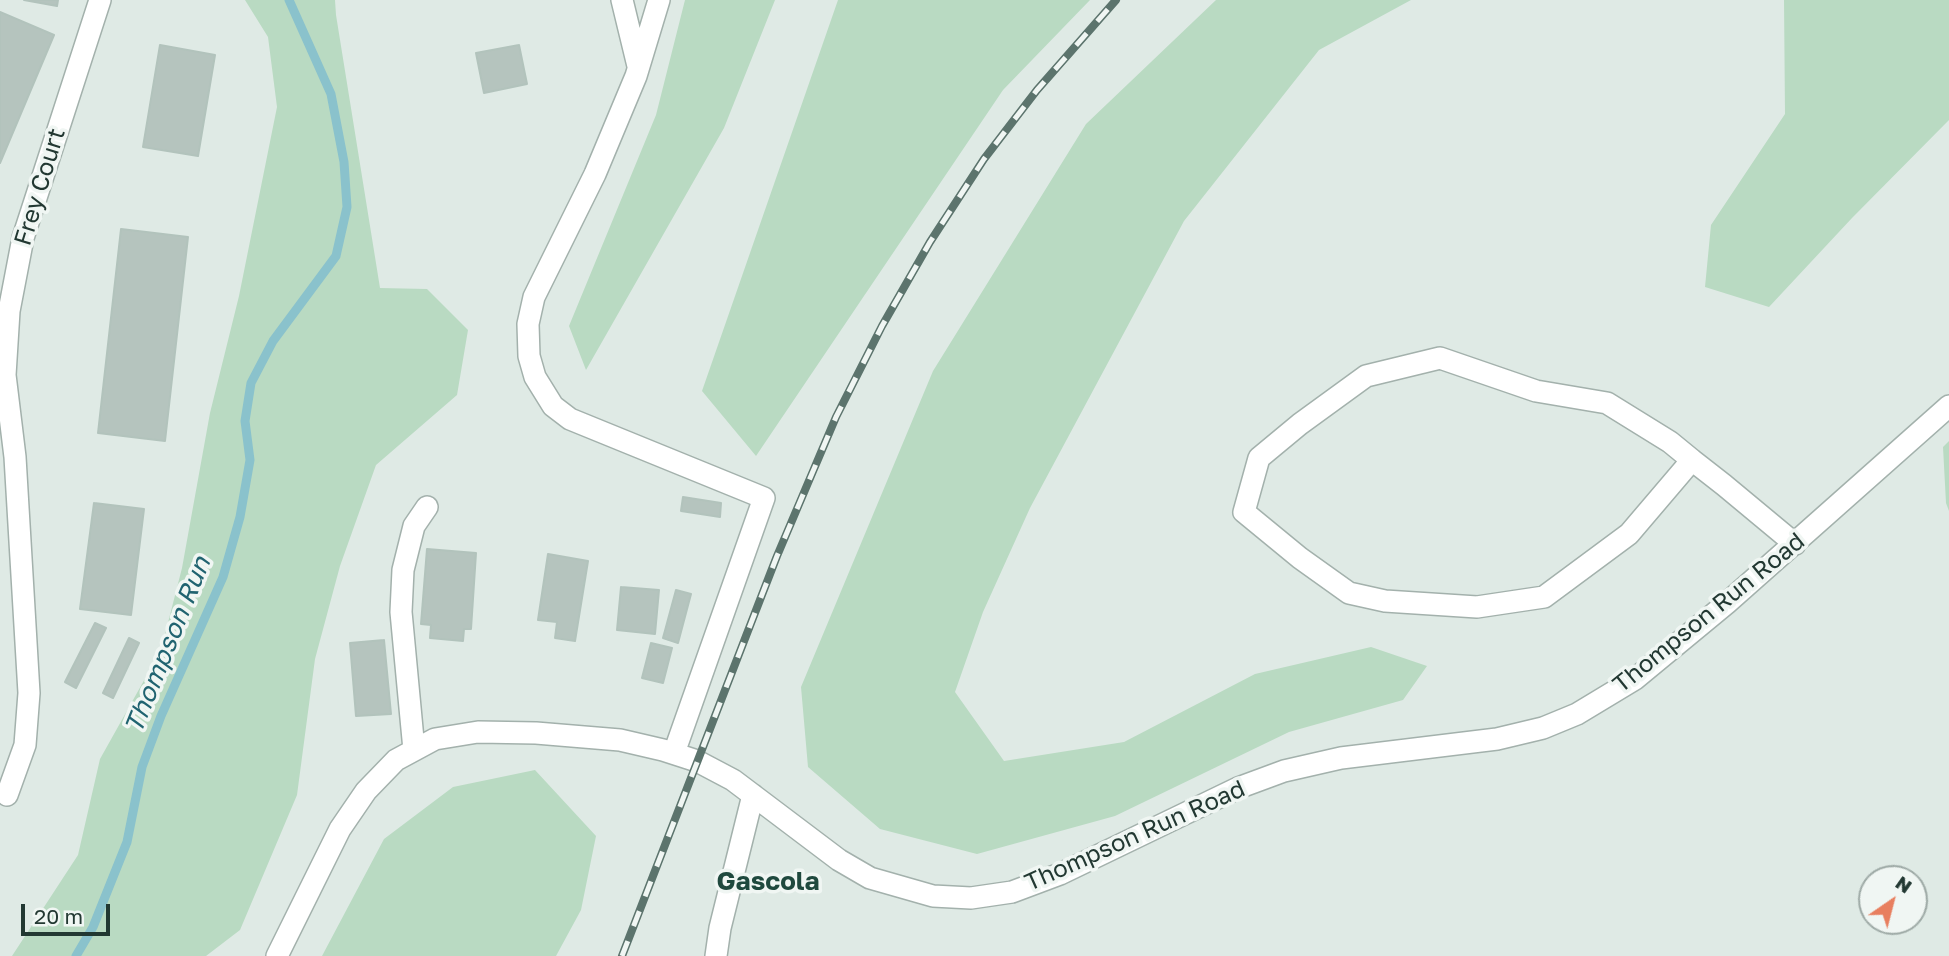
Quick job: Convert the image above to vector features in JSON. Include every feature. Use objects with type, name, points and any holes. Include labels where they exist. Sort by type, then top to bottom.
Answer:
[{"type":"street","name":"Frey Court","points":[[7,795],[25,745],[29,693],[15,457],[5,375],[9,311],[23,238],[100,0]]},
{"type":"street","points":[[622,0],[638,68]]},
{"type":"street","points":[[659,0],[638,68],[595,174],[534,297],[528,324],[529,356],[535,377],[553,406],[569,419],[764,498],[674,753]]},
{"type":"street","points":[[1692,460],[1629,534],[1544,597],[1477,607],[1385,601],[1349,593],[1300,558],[1244,512],[1259,458],[1300,424],[1366,376],[1440,358],[1536,391],[1607,403],[1670,442],[1692,460],[1794,544]]},
{"type":"street","name":"Thompson Run Road","points":[[277,956],[340,829],[366,791],[396,760],[435,738],[478,732],[536,733],[620,740],[674,753],[697,761],[733,780],[839,860],[870,878],[933,896],[971,898],[1012,892],[1060,874],[1238,788],[1284,771],[1341,758],[1497,739],[1543,728],[1577,714],[1635,679],[1794,544],[1949,406]]},
{"type":"street","points":[[414,750],[401,612],[402,570],[414,526],[427,507]]},
{"type":"street","points":[[716,956],[720,928],[753,795]]},
{"type":"green space","points":[[245,0],[335,0],[380,288],[427,289],[468,330],[457,395],[376,465],[340,566],[315,659],[297,795],[240,930],[206,956],[12,956],[78,855],[100,759],[161,650],[182,568],[210,413],[239,296],[277,107],[268,37]]},
{"type":"green space","points":[[685,0],[775,0],[724,128],[586,370],[569,326],[656,115]]},
{"type":"green space","points":[[838,0],[1090,0],[1003,90],[756,456],[702,391]]},
{"type":"green space","points":[[1216,0],[1411,0],[1319,50],[1184,221],[1030,508],[983,612],[955,692],[1004,761],[1124,742],[1255,674],[1371,647],[1427,666],[1403,700],[1289,732],[1115,816],[977,854],[880,829],[808,767],[801,687],[933,371],[1086,124]]},
{"type":"green space","points":[[1784,0],[1949,0],[1949,120],[1769,307],[1705,287],[1711,225],[1785,114]]},
{"type":"green space","points":[[1949,441],[1949,511],[1946,503],[1943,447]]},
{"type":"green space","points":[[535,770],[596,836],[581,910],[556,956],[322,956],[384,839],[453,787]]},
{"type":"building","points":[[24,0],[58,0],[57,6]]},
{"type":"building","points":[[0,12],[54,35],[0,163]]},
{"type":"building","points":[[160,45],[215,55],[198,156],[143,147]]},
{"type":"building","points":[[519,45],[527,84],[484,93],[476,53]]},
{"type":"building","points":[[121,229],[188,237],[165,441],[98,433]]},
{"type":"building","points":[[683,497],[721,503],[720,517],[681,511]]},
{"type":"building","points":[[94,503],[144,509],[131,615],[80,609]]},
{"type":"building","points":[[427,549],[476,553],[471,629],[464,629],[463,641],[430,638],[431,625],[421,624]]},
{"type":"building","points":[[548,554],[588,561],[575,641],[555,638],[557,622],[538,620]]},
{"type":"building","points":[[621,587],[659,590],[655,634],[617,630]]},
{"type":"building","points":[[676,590],[691,594],[678,643],[663,638]]},
{"type":"building","points":[[95,623],[106,628],[76,688],[65,682]]},
{"type":"building","points":[[129,638],[139,643],[113,698],[103,693]]},
{"type":"building","points":[[384,640],[391,714],[356,716],[350,643]]},
{"type":"building","points":[[651,643],[672,648],[663,683],[642,678]]},
{"type":"waterway","name":"Thompson Run","points":[[76,956],[93,927],[127,842],[142,767],[161,716],[223,577],[240,517],[250,460],[245,421],[251,383],[273,341],[336,256],[347,207],[344,162],[331,94],[289,0]]},
{"type":"railway","points":[[622,956],[777,556],[836,417],[882,326],[930,242],[984,159],[1037,90],[1116,0]]},
{"type":"district","name":"Gascola","points":[[768,882]]}]
